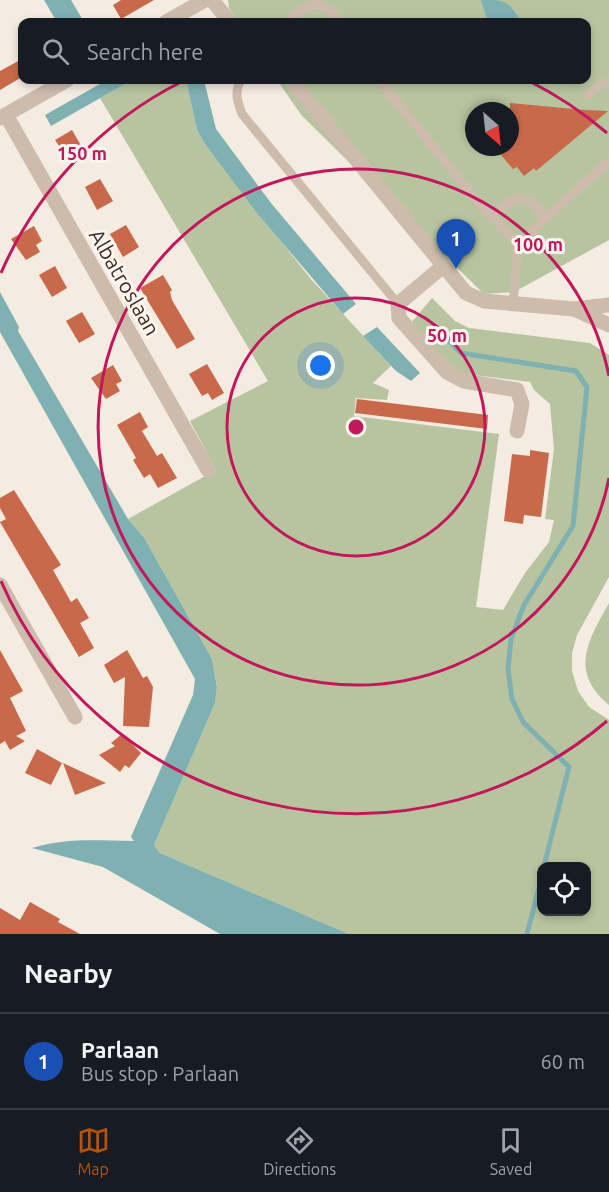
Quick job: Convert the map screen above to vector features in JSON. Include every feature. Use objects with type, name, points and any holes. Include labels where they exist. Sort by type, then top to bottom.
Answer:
[{"type":"street","points":[[173,18],[205,0]]},
{"type":"street","points":[[212,0],[227,18]]},
{"type":"street","points":[[3,116],[60,84]]},
{"type":"street","points":[[294,84],[442,267],[466,293],[484,301],[513,304],[574,309],[609,305]]},
{"type":"street","name":"Albatroslaan","points":[[3,116],[208,470]]},
{"type":"street","points":[[442,267],[398,304],[399,318],[447,372],[464,381],[517,390],[522,404],[518,431]]},
{"type":"street","points":[[574,309],[609,325]]},
{"type":"street","points":[[0,585],[75,717]]},
{"type":"lane","points":[[292,18],[304,9],[318,4],[331,10],[336,18]]},
{"type":"lane","points":[[588,95],[603,83],[609,82]]},
{"type":"lane","points":[[239,84],[236,99],[242,114],[398,304]]},
{"type":"lane","points":[[382,84],[490,215],[518,244]]},
{"type":"lane","points":[[513,304],[518,244],[609,161]]},
{"type":"lane","points":[[490,215],[518,198],[533,202],[545,218]]},
{"type":"green space","points":[[228,0],[609,0],[609,240],[514,292],[484,294],[302,116],[280,84],[591,84],[591,18],[236,18],[229,8]]},
{"type":"green space","points":[[125,84],[187,84],[197,130],[205,144],[310,278],[391,366],[373,383],[389,390],[387,400],[356,398],[354,416],[499,434],[476,607],[503,610],[525,573],[549,542],[554,520],[545,519],[554,449],[550,404],[534,390],[530,382],[466,374],[452,368],[411,323],[432,298],[455,321],[469,328],[590,343],[609,355],[609,577],[577,635],[572,653],[572,671],[578,691],[589,707],[609,720],[609,934],[349,934],[160,853],[154,845],[215,703],[217,686],[212,659],[145,539],[128,519],[216,470],[190,421],[268,381],[100,98]]},
{"type":"green space","points":[[609,603],[609,705],[589,680],[586,656],[589,643]]},
{"type":"water","points":[[44,0],[71,0],[82,18],[55,18]]},
{"type":"water","points":[[481,0],[504,2],[519,18],[487,18]]},
{"type":"water","points":[[100,84],[125,84],[51,126],[45,115]]},
{"type":"water","points":[[187,84],[205,84],[216,129],[271,203],[356,304],[343,314],[257,213],[197,130]]},
{"type":"water","points":[[0,292],[19,327],[18,331],[128,519],[145,539],[212,659],[217,687],[215,703],[154,845],[160,853],[349,934],[220,934],[103,867],[32,848],[71,841],[134,841],[131,837],[193,695],[195,679],[0,332]]},
{"type":"water","points":[[377,327],[420,373],[411,381],[396,371],[363,336]]},
{"type":"building","points":[[121,0],[154,0],[123,18],[120,18],[113,5]]},
{"type":"building","points":[[18,61],[18,79],[0,90],[0,71]]},
{"type":"building","points":[[519,104],[608,111],[536,171],[534,168],[524,176],[517,167],[513,169],[502,156],[519,156]]},
{"type":"building","points":[[72,130],[86,154],[71,163],[55,140]]},
{"type":"building","points":[[100,179],[113,201],[97,210],[85,187]]},
{"type":"building","points":[[126,225],[139,247],[123,257],[110,234]]},
{"type":"building","points":[[34,226],[42,241],[36,245],[40,252],[26,260],[11,239]]},
{"type":"building","points":[[55,266],[67,288],[52,297],[39,275]]},
{"type":"building","points":[[163,275],[172,290],[170,292],[172,300],[195,339],[177,349],[140,288]]},
{"type":"building","points":[[82,312],[95,334],[79,343],[66,321]]},
{"type":"building","points":[[207,364],[224,393],[212,400],[208,393],[202,396],[189,374]]},
{"type":"building","points":[[113,365],[122,381],[116,384],[120,391],[106,399],[91,378]]},
{"type":"building","points":[[357,399],[488,415],[487,429],[355,413]]},
{"type":"building","points":[[140,412],[148,427],[142,431],[157,456],[162,453],[177,478],[158,488],[150,474],[144,478],[133,460],[136,458],[117,425]]},
{"type":"building","points":[[530,450],[549,453],[541,517],[524,515],[523,524],[504,521],[512,454],[530,456]]},
{"type":"building","points":[[14,490],[61,565],[53,570],[71,602],[77,598],[89,618],[80,623],[94,648],[79,657],[0,522],[6,519],[0,508],[0,498]]},
{"type":"building","points":[[0,650],[23,691],[10,698],[26,731],[16,736],[25,741],[10,750],[5,741],[0,744]]},
{"type":"building","points":[[127,650],[143,678],[147,676],[153,687],[149,727],[123,726],[125,677],[114,683],[104,665]]},
{"type":"building","points":[[122,734],[141,753],[129,768],[125,765],[120,772],[99,755],[115,746],[111,743]]},
{"type":"building","points":[[37,749],[62,763],[51,785],[25,773]]},
{"type":"building","points":[[63,763],[106,783],[75,795]]},
{"type":"building","points":[[30,902],[60,919],[58,922],[80,934],[0,934],[0,908],[20,920]]},
{"type":"waterway","points":[[442,334],[461,353],[576,371],[587,387],[573,526],[524,605],[511,639],[508,669],[512,699],[523,722],[569,767],[545,862]]},
{"type":"waterway","points":[[527,934],[537,896]]},
{"type":"place","name":"Parlaan","points":[[456,269]]}]
